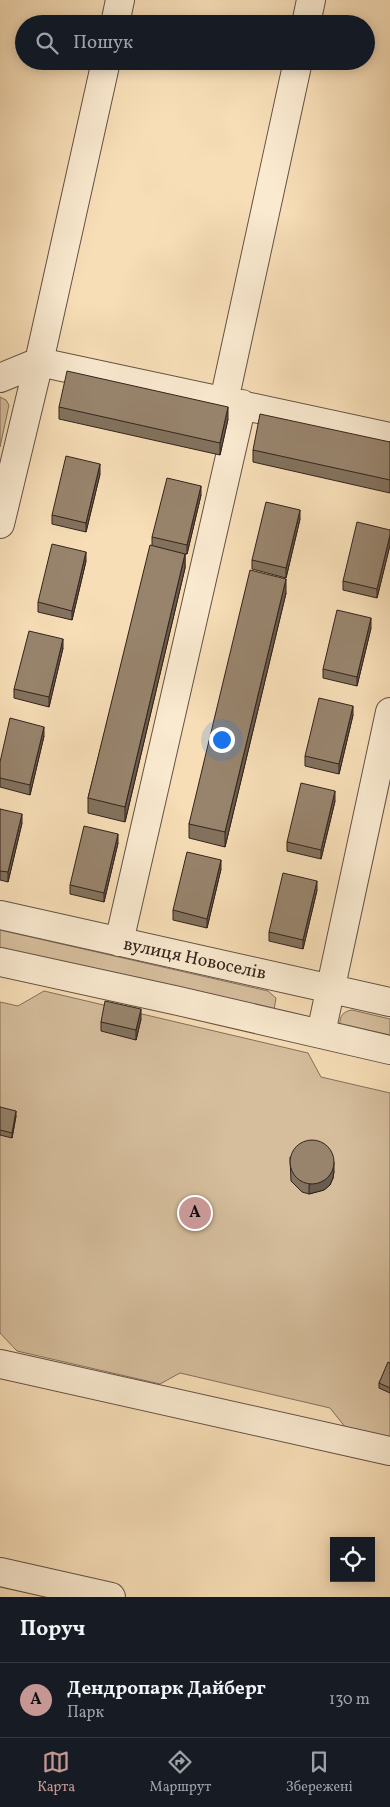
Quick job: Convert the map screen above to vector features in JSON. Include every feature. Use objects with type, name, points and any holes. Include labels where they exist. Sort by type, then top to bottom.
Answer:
[{"type":"street","points":[[117,15],[120,0]]},
{"type":"street","points":[[308,15],[311,0]]},
{"type":"street","points":[[0,524],[39,362],[104,70]]},
{"type":"street","points":[[119,942],[233,403],[296,70]]},
{"type":"street","points":[[0,378],[39,362],[390,437]]},
{"type":"street","points":[[321,1033],[390,712]]},
{"type":"street","name":"вулиця Новоселів","points":[[0,915],[390,1002]]},
{"type":"street","points":[[0,962],[390,1050]]},
{"type":"street","points":[[0,1364],[390,1451]]},
{"type":"street","points":[[0,1572],[111,1597]]},
{"type":"shaded area","points":[[0,397],[6,400],[9,405],[0,447]]},
{"type":"shaded area","points":[[0,930],[268,991],[276,998],[274,1010],[0,954]]},
{"type":"shaded area","points":[[44,991],[308,1053],[321,1077],[390,1093],[390,1438],[346,1428],[330,1408],[180,1373],[160,1384],[17,1351],[0,1333],[0,1002],[18,1006]]},
{"type":"shaded area","points":[[352,1010],[390,1019],[390,1043],[340,1025],[340,1019],[343,1014]]},
{"type":"building","points":[[67,371],[228,407],[220,443],[59,407]]},
{"type":"building","points":[[260,414],[390,442],[390,480],[253,450]]},
{"type":"building","points":[[66,456],[100,464],[86,523],[52,515]]},
{"type":"building","points":[[167,478],[201,486],[187,545],[152,537]]},
{"type":"building","points":[[266,502],[300,510],[286,568],[252,560]]},
{"type":"building","points":[[357,522],[390,530],[377,589],[343,581]]},
{"type":"building","points":[[52,544],[86,552],[72,611],[38,602]]},
{"type":"building","points":[[150,545],[185,554],[125,807],[88,798]]},
{"type":"building","points":[[250,570],[286,579],[225,832],[189,824]]},
{"type":"building","points":[[337,610],[371,618],[357,677],[323,669]]},
{"type":"building","points":[[29,631],[63,639],[49,697],[14,689]]},
{"type":"building","points":[[319,698],[353,706],[339,764],[305,756]]},
{"type":"building","points":[[10,718],[44,727],[30,785],[0,778],[0,762]]},
{"type":"building","points":[[301,783],[335,791],[321,850],[287,842]]},
{"type":"building","points":[[0,809],[22,814],[8,872],[0,871]]},
{"type":"building","points":[[84,826],[118,834],[104,893],[70,885]]},
{"type":"building","points":[[187,852],[221,860],[207,919],[173,910]]},
{"type":"building","points":[[283,873],[317,881],[303,940],[269,932]]},
{"type":"building","points":[[105,1001],[141,1009],[136,1030],[101,1022]]},
{"type":"building","points":[[0,1107],[16,1111],[12,1133],[0,1130]]},
{"type":"building","points":[[312,1140],[324,1144],[330,1150],[334,1162],[330,1174],[324,1180],[312,1184],[300,1180],[294,1174],[290,1162],[294,1150],[300,1144]]},
{"type":"building","points":[[388,1362],[390,1363],[390,1388],[379,1383]]},
{"type":"place","name":"Дендропарк Дайберг","points":[[195,1213]]}]
